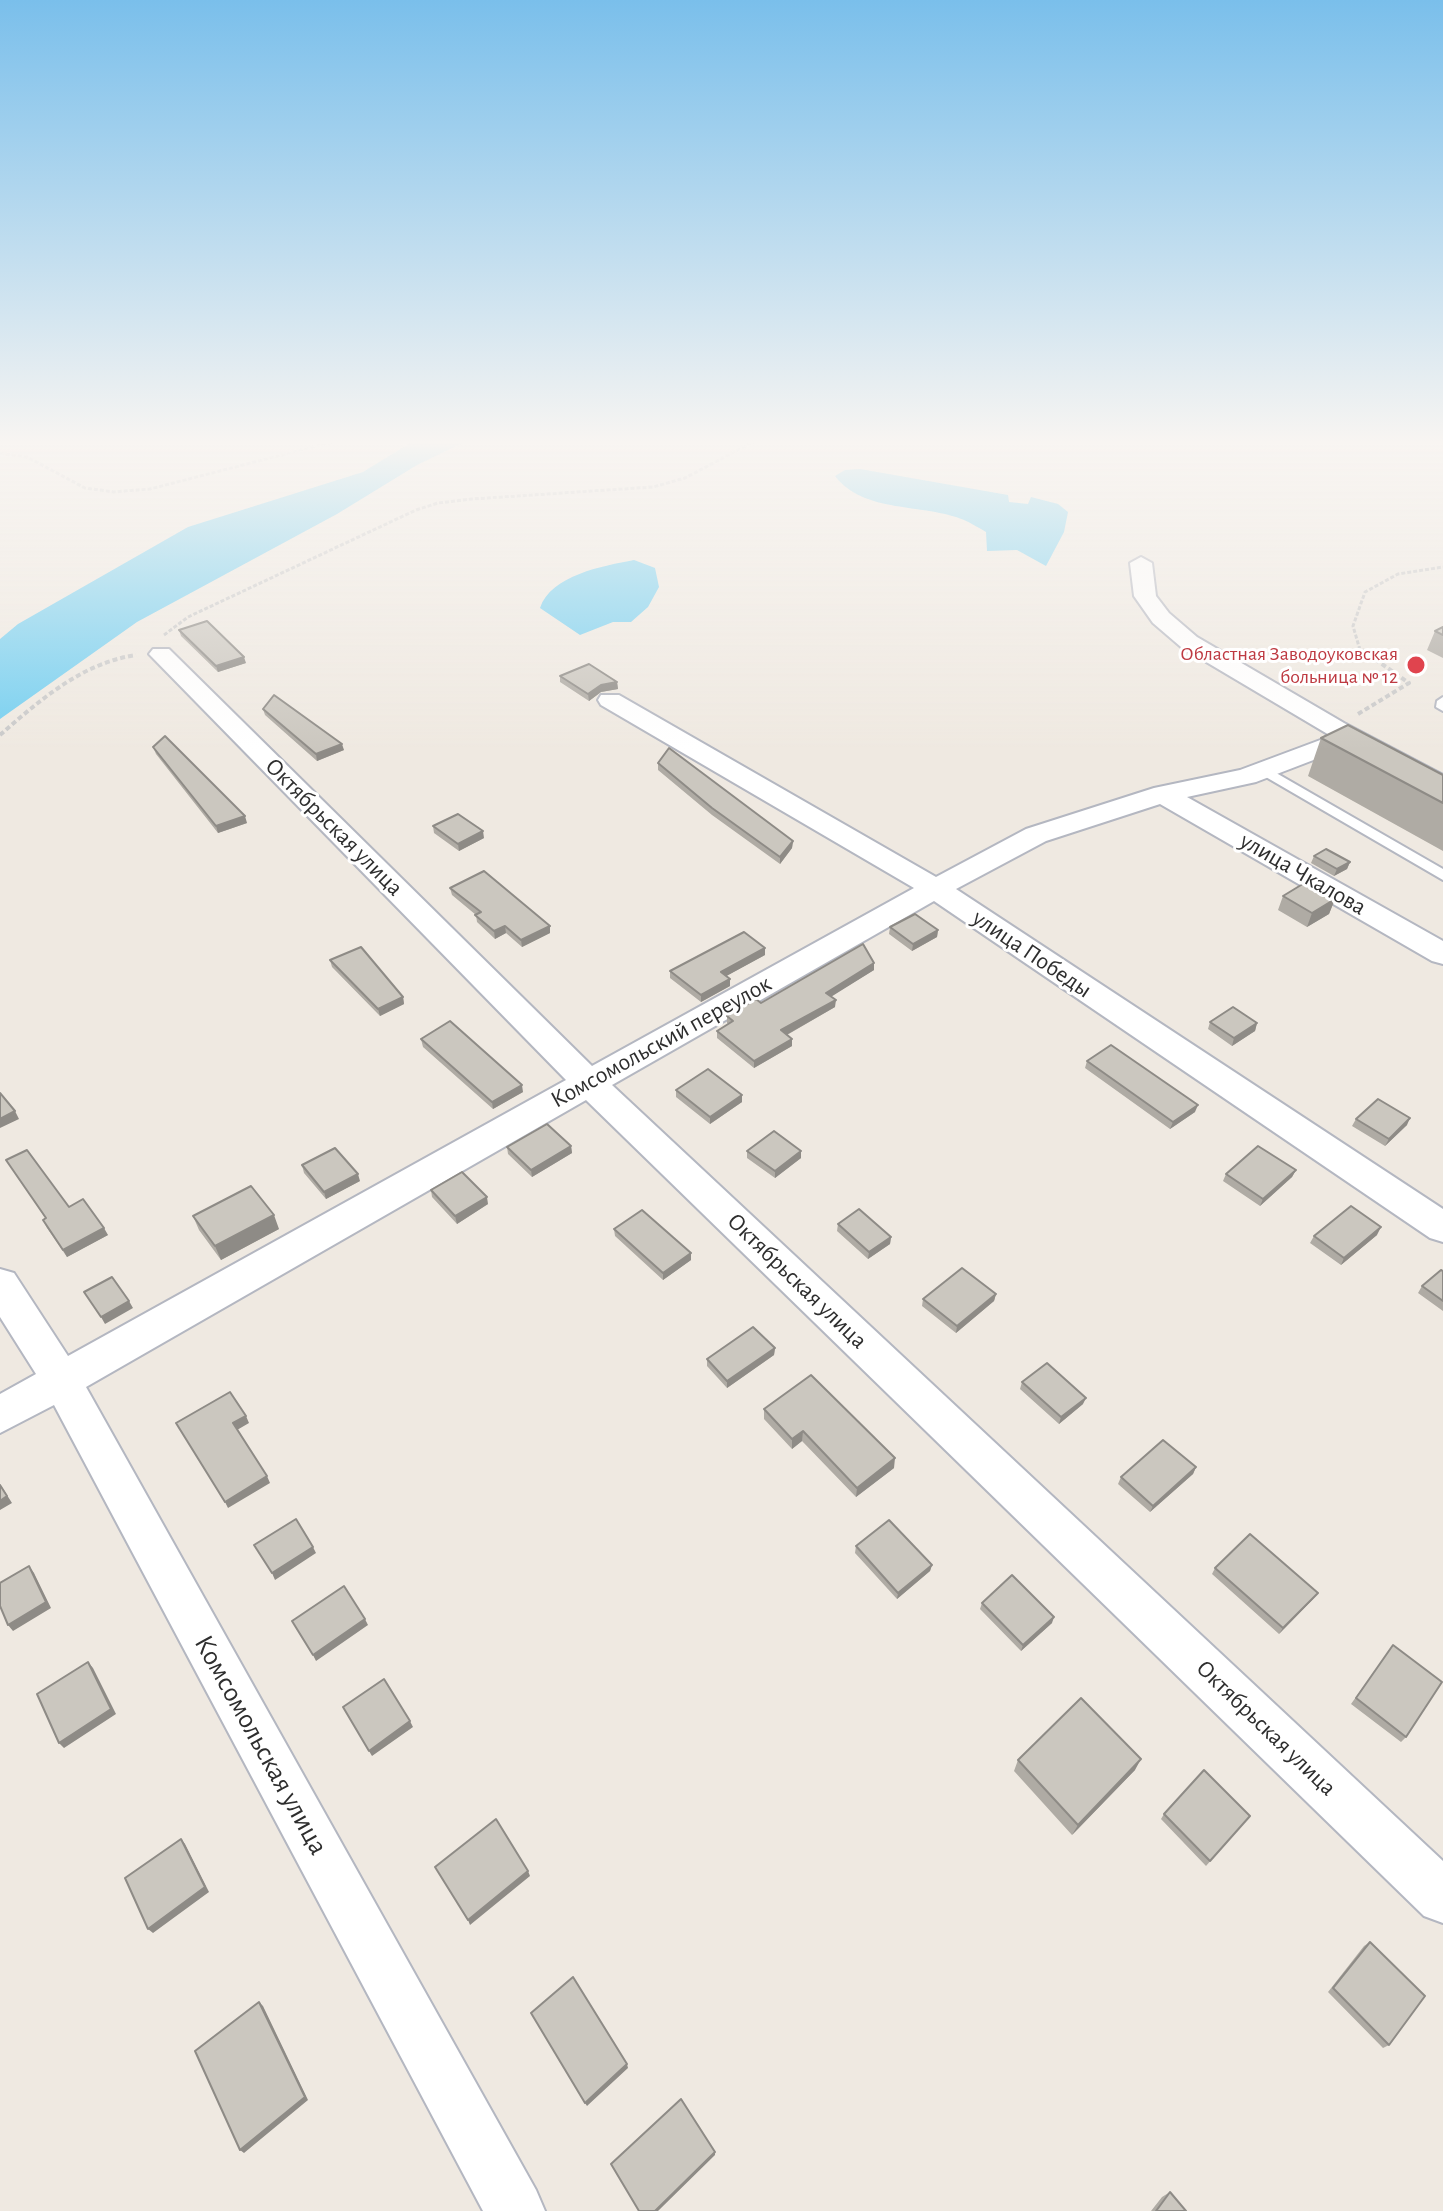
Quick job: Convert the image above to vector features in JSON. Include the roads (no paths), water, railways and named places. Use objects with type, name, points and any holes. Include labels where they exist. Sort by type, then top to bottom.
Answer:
[{"type":"street","points":[[1141,563],[1145,596],[1161,618],[1189,642],[1343,733],[1443,786]]},
{"type":"street","name":"Октябрьская улица","points":[[161,654],[589,1083],[1443,1897]]},
{"type":"street","name":"улица Победы","points":[[610,700],[934,888],[1443,1228]]},
{"type":"street","name":"Комсомольский переулок","points":[[0,1415],[934,888],[1036,835],[1163,794],[1264,770],[1343,733]]},
{"type":"street","name":"улица Чкалова","points":[[1163,794],[1443,954]]},
{"type":"street","name":"Комсомольская улица","points":[[0,1284],[61,1379],[515,2211]]},
{"type":"lane","points":[[1264,770],[1443,875]]},
{"type":"water","points":[[160,543],[283,543],[137,622],[0,719],[0,639],[18,624]]},
{"type":"water","points":[[987,543],[1058,543],[1046,566],[1017,550],[987,551]]},
{"type":"water","points":[[634,560],[655,568],[659,587],[648,607],[631,622],[613,622],[580,635],[540,608],[555,587],[566,580],[594,569]]},
{"type":"place","name":"Областная Заводоуковская больница № 12","points":[[1416,665]]}]
